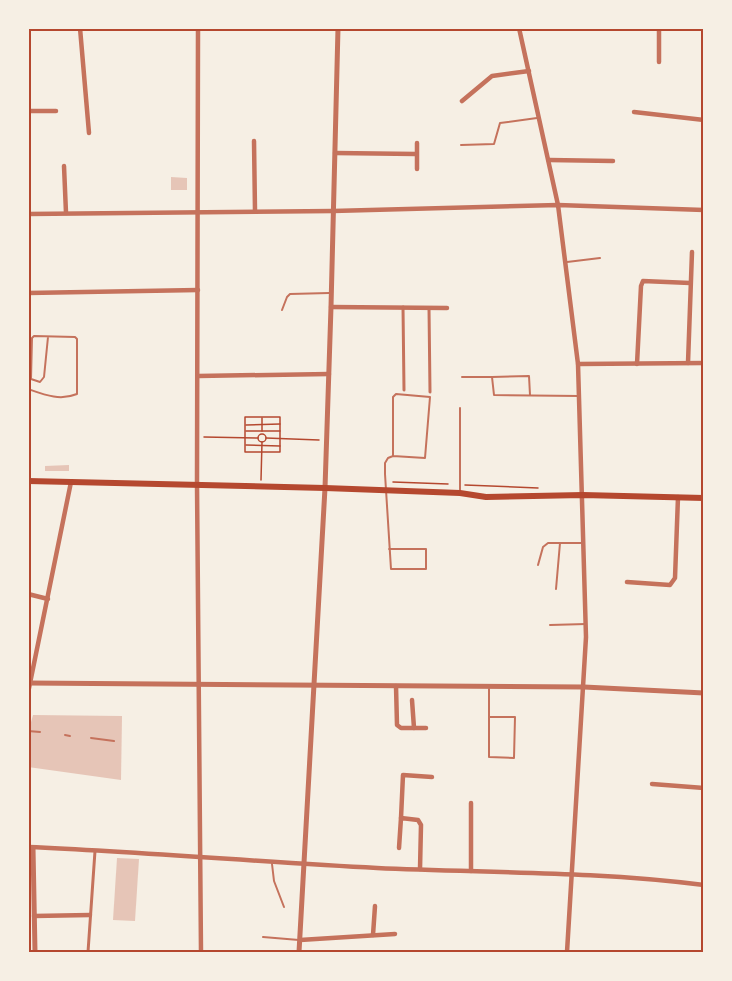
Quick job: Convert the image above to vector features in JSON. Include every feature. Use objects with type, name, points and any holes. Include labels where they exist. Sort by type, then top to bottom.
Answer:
[{"type":"main road","points":[[28,481],[386,490],[460,493],[486,497],[583,495],[704,498]]},
{"type":"street","points":[[80,28],[89,133]]},
{"type":"street","points":[[198,28],[197,484],[202,856],[201,952]]},
{"type":"street","points":[[299,952],[325,488],[332,307],[338,28]]},
{"type":"street","points":[[519,28],[558,205],[578,364],[586,624],[567,952]]},
{"type":"street","points":[[659,28],[659,62]]},
{"type":"street","points":[[462,101],[492,76],[529,71]]},
{"type":"street","points":[[28,111],[56,111]]},
{"type":"street","points":[[634,112],[704,120]]},
{"type":"street","points":[[254,141],[255,211]]},
{"type":"street","points":[[417,143],[417,169]]},
{"type":"street","points":[[335,153],[417,154]]},
{"type":"street","points":[[549,160],[613,161]]},
{"type":"street","points":[[64,166],[66,213]]},
{"type":"street","points":[[28,214],[333,212],[558,205],[704,210]]},
{"type":"street","points":[[688,363],[692,252]]},
{"type":"street","points":[[637,364],[643,281],[690,284]]},
{"type":"street","points":[[28,293],[198,290]]},
{"type":"street","points":[[332,307],[447,308]]},
{"type":"street","points":[[403,307],[404,390]]},
{"type":"street","points":[[429,308],[430,392]]},
{"type":"street","points":[[578,364],[704,363]]},
{"type":"street","points":[[198,376],[329,374]]},
{"type":"street","points":[[28,693],[71,482]]},
{"type":"street","points":[[627,582],[670,585],[673,582],[678,497]]},
{"type":"street","points":[[28,594],[48,599]]},
{"type":"street","points":[[30,683],[584,687],[704,693]]},
{"type":"street","points":[[396,686],[397,725],[401,728],[426,728]]},
{"type":"street","points":[[412,700],[414,728]]},
{"type":"street","points":[[399,848],[403,775],[432,777]]},
{"type":"street","points":[[652,784],[704,788]]},
{"type":"street","points":[[471,803],[471,871]]},
{"type":"street","points":[[401,818],[413,818],[421,825],[420,869]]},
{"type":"street","points":[[35,952],[31,848],[420,869],[572,873],[704,885]]},
{"type":"street","points":[[88,952],[95,851]]},
{"type":"street","points":[[373,935],[375,906]]},
{"type":"street","points":[[34,916],[90,915]]},
{"type":"street","points":[[300,940],[395,934]]},
{"type":"lane","points":[[461,145],[494,144],[500,123],[540,118]]},
{"type":"lane","points":[[565,262],[600,258]]},
{"type":"lane","points":[[282,310],[290,294],[331,293]]},
{"type":"lane","points":[[28,389],[45,397],[74,396],[78,390],[77,339],[65,336],[34,336],[32,338],[32,381],[40,382],[44,377],[48,337]]},
{"type":"lane","points":[[462,377],[529,376],[530,395]]},
{"type":"lane","points":[[492,377],[494,395],[579,396]]},
{"type":"lane","points":[[389,549],[426,549],[426,569],[391,569],[389,549],[385,463],[393,456],[425,458],[430,397],[396,394],[393,397],[393,456]]},
{"type":"lane","points":[[459,408],[460,493]]},
{"type":"lane","points":[[538,565],[543,547],[548,543],[584,543]]},
{"type":"lane","points":[[556,589],[560,543]]},
{"type":"lane","points":[[550,625],[586,624]]},
{"type":"lane","points":[[489,686],[489,717],[489,757],[514,758],[515,717],[489,717]]},
{"type":"lane","points":[[28,731],[40,732]]},
{"type":"lane","points":[[65,735],[70,736]]},
{"type":"lane","points":[[91,738],[114,741]]},
{"type":"lane","points":[[273,861],[274,881],[284,907]]},
{"type":"lane","points":[[263,937],[300,940]]},
{"type":"path","points":[[245,417],[280,417],[280,452],[245,452],[244,423],[245,417]]},
{"type":"path","points":[[262,417],[262,435]]},
{"type":"path","points":[[244,423],[280,424]]},
{"type":"path","points":[[245,430],[280,431]]},
{"type":"path","points":[[262,435],[266,438],[326,440]]},
{"type":"path","points":[[198,437],[258,438],[262,435]]},
{"type":"path","points":[[258,438],[262,444],[261,486]]},
{"type":"path","points":[[262,444],[266,438]]},
{"type":"path","points":[[245,446],[262,444],[280,446]]},
{"type":"building","points":[[171,177],[187,178],[187,190],[171,190]]},
{"type":"building","points":[[69,465],[69,471],[45,471],[45,466]]},
{"type":"building","points":[[33,715],[122,716],[121,780],[28,767],[28,733]]},
{"type":"building","points":[[117,858],[139,859],[135,921],[113,920]]}]
